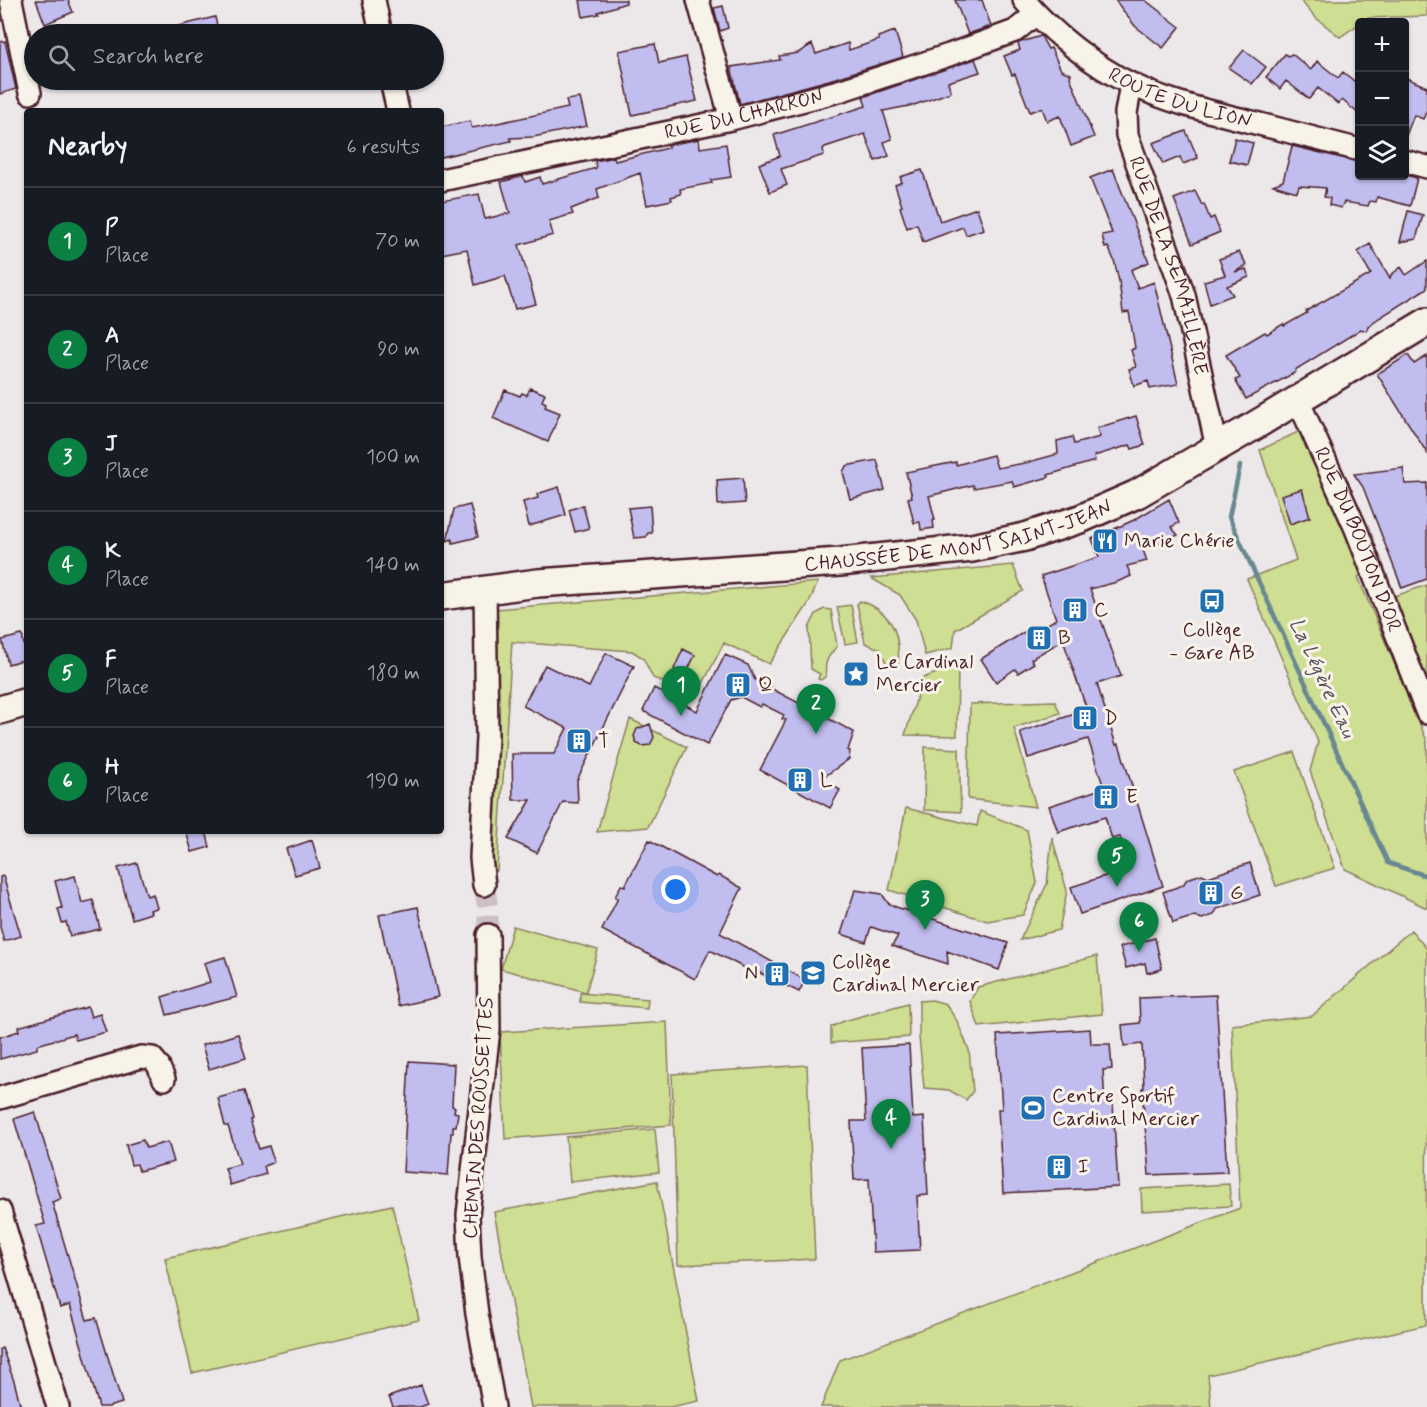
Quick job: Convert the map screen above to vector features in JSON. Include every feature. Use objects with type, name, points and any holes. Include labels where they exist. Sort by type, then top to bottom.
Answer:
[{"type":"main road","name":"CHAUSSÉE DE MONT SAINT-JEAN","points":[[444,596],[561,582],[840,562],[972,549],[1024,537],[1080,519],[1145,489],[1427,322]]},
{"type":"main road","points":[[0,710],[24,703]]},
{"type":"street","points":[[11,0],[24,64]]},
{"type":"street","points":[[374,0],[379,24]]},
{"type":"street","points":[[698,0],[731,119]]},
{"type":"street","name":"RUE DU CHARRON","points":[[444,179],[731,119],[839,91],[1015,31],[1030,7]]},
{"type":"street","name":"ROUTE DU LION","points":[[1030,7],[1099,65],[1131,84],[1198,108],[1355,149]]},
{"type":"street","name":"RUE DE LA SEMAILLÈRE","points":[[1131,84],[1126,113],[1127,135],[1184,295],[1217,448]]},
{"type":"street","points":[[394,90],[398,108]]},
{"type":"street","points":[[1409,163],[1427,167]]},
{"type":"street","name":"RUE DU BOUTON D'OR","points":[[1298,400],[1356,529],[1427,713]]},
{"type":"street","points":[[484,885],[481,858],[486,737],[485,590]]},
{"type":"street","name":"CHEMIN DES ROUSSETTES","points":[[488,936],[489,1029],[468,1215],[470,1257],[477,1314],[494,1407]]},
{"type":"street","points":[[0,1098],[141,1057],[152,1058],[164,1079]]},
{"type":"street","points":[[0,1210],[58,1407]]},
{"type":"green space","points":[[1300,0],[1427,0],[1427,16],[1355,18],[1355,27],[1340,37],[1315,17]]},
{"type":"green space","points":[[1300,431],[1352,543],[1364,574],[1358,577],[1427,741],[1427,908],[1345,869],[1310,771],[1318,742],[1247,579],[1296,560],[1260,450]]},
{"type":"green space","points":[[1013,565],[1023,591],[955,630],[953,648],[925,655],[916,620],[900,595],[871,578]]},
{"type":"green space","points":[[818,582],[809,603],[769,664],[724,643],[697,695],[653,678],[643,658],[632,651],[512,642],[497,871],[487,862],[496,609]]},
{"type":"green space","points":[[1427,585],[1427,685],[1392,597]]},
{"type":"green space","points":[[860,601],[879,610],[892,624],[898,642],[898,664],[888,667],[880,649],[865,643],[857,604]]},
{"type":"green space","points":[[851,605],[858,642],[845,644],[837,607]]},
{"type":"green space","points":[[824,609],[831,610],[837,646],[827,660],[826,676],[821,680],[818,679],[820,674],[811,669],[809,628],[816,614]]},
{"type":"green space","points":[[958,665],[957,736],[905,735],[923,678]]},
{"type":"green space","points":[[1055,701],[1060,713],[1014,728],[1036,807],[968,799],[970,704]]},
{"type":"green space","points":[[630,719],[687,747],[648,827],[597,832]]},
{"type":"green space","points":[[925,747],[959,749],[961,812],[924,810]]},
{"type":"green space","points":[[1294,752],[1335,868],[1276,886],[1234,772]]},
{"type":"green space","points":[[906,808],[977,826],[980,811],[1027,830],[1037,883],[1023,915],[987,921],[889,890]]},
{"type":"green space","points":[[1052,837],[1067,891],[1059,930],[1020,940],[1047,884]]},
{"type":"green space","points":[[513,926],[598,950],[586,992],[501,969]]},
{"type":"green space","points":[[1411,930],[1427,949],[1426,1325],[1208,1375],[1211,1407],[821,1407],[840,1360],[1240,1208],[1232,1025],[1312,1016]]},
{"type":"green space","points":[[1097,956],[1102,1014],[979,1027],[970,1001],[978,987]]},
{"type":"green space","points":[[580,993],[648,999],[647,1008],[580,1002]]},
{"type":"green space","points":[[932,1000],[946,1004],[957,1021],[969,1050],[973,1091],[966,1100],[949,1090],[924,1088],[919,1037],[919,1001]]},
{"type":"green space","points":[[908,1003],[909,1037],[831,1043],[831,1027],[844,1021]]},
{"type":"green space","points":[[667,1022],[671,1125],[505,1139],[500,1032]]},
{"type":"green space","points":[[807,1065],[815,1259],[678,1265],[672,1074]]},
{"type":"green space","points":[[655,1129],[659,1172],[570,1182],[566,1137]]},
{"type":"green space","points":[[657,1181],[699,1401],[670,1407],[531,1407],[494,1212]]},
{"type":"green space","points":[[1229,1184],[1231,1206],[1142,1211],[1141,1189]]},
{"type":"green space","points":[[392,1205],[419,1320],[192,1373],[165,1258]]},
{"type":"building","points":[[36,0],[68,0],[73,12],[45,24]]},
{"type":"building","points":[[580,0],[626,0],[626,3],[598,12],[599,14],[583,17]]},
{"type":"building","points":[[955,0],[982,0],[991,26],[968,34]]},
{"type":"building","points":[[1115,0],[1145,0],[1180,27],[1163,48],[1135,26]]},
{"type":"building","points":[[723,6],[728,28],[720,31],[714,8]]},
{"type":"building","points":[[215,17],[217,24],[186,24]]},
{"type":"building","points":[[895,31],[903,57],[740,104],[731,67],[780,60],[779,56],[798,53],[812,44],[816,54],[848,43],[849,50],[879,40],[878,37]]},
{"type":"building","points":[[1041,36],[1048,49],[1051,48],[1061,70],[1071,74],[1070,77],[1094,137],[1071,146],[1060,116],[1047,121],[1042,108],[1030,112],[1015,74],[1012,75],[1004,56],[1020,50],[1018,43]]},
{"type":"building","points":[[5,41],[16,89],[0,94],[0,42]]},
{"type":"building","points":[[655,44],[659,63],[686,57],[697,101],[632,115],[619,51]]},
{"type":"building","points":[[1244,50],[1266,67],[1252,84],[1229,68]]},
{"type":"building","points":[[1285,54],[1288,56],[1292,54],[1311,70],[1317,61],[1338,78],[1343,72],[1355,82],[1355,111],[1342,100],[1338,104],[1318,88],[1309,99],[1286,81],[1280,89],[1266,77]]},
{"type":"building","points":[[975,59],[980,72],[948,82],[951,92],[914,105],[883,111],[892,139],[884,142],[889,156],[875,161],[865,134],[825,147],[824,155],[781,169],[787,185],[770,192],[759,164],[780,156],[774,135],[866,106],[863,97]]},
{"type":"building","points":[[1409,79],[1427,87],[1427,110],[1423,119],[1414,115],[1409,128]]},
{"type":"building","points":[[580,98],[587,126],[533,137],[510,138],[511,141],[444,156],[444,126],[470,121],[472,128],[568,108],[566,100]]},
{"type":"building","points":[[1186,131],[1198,158],[1183,164],[1180,157],[1163,164],[1153,143]]},
{"type":"building","points":[[1235,138],[1253,143],[1247,165],[1229,161]]},
{"type":"building","points":[[699,139],[700,148],[726,144],[731,177],[680,189],[681,194],[671,197],[672,200],[647,205],[640,173],[597,189],[599,198],[571,209],[573,214],[549,221],[553,235],[519,245],[536,304],[515,309],[505,276],[475,285],[467,249],[444,253],[444,200],[479,194],[485,219],[510,213],[501,182],[523,176],[525,182],[540,177],[542,184],[596,168],[595,161],[614,157],[615,161],[668,148],[668,145]]},
{"type":"building","points":[[1292,146],[1355,161],[1355,180],[1409,180],[1409,176],[1417,178],[1410,206],[1377,197],[1376,202],[1370,201],[1368,206],[1344,202],[1341,208],[1329,205],[1330,198],[1324,197],[1326,188],[1299,186],[1297,192],[1273,185],[1283,181]]},
{"type":"building","points":[[1113,169],[1149,262],[1131,270],[1138,288],[1154,282],[1178,384],[1150,389],[1148,381],[1134,386],[1129,369],[1136,367],[1131,350],[1135,348],[1129,312],[1123,313],[1114,260],[1108,247],[1105,248],[1102,235],[1112,233],[1090,178]]},
{"type":"building","points":[[922,170],[940,221],[977,208],[984,229],[966,235],[963,227],[923,242],[917,224],[907,228],[895,185],[902,182],[900,177]]},
{"type":"building","points":[[1195,191],[1210,219],[1214,217],[1220,232],[1192,244],[1174,199]]},
{"type":"building","points":[[1408,211],[1423,215],[1416,239],[1400,242]]},
{"type":"building","points":[[1370,244],[1390,278],[1401,267],[1406,275],[1427,261],[1427,288],[1379,318],[1368,326],[1367,331],[1361,329],[1295,370],[1296,372],[1246,399],[1235,380],[1240,378],[1226,355],[1265,332],[1267,334],[1283,324],[1284,326],[1371,274],[1358,252]]},
{"type":"building","points":[[1239,252],[1247,265],[1235,272],[1246,269],[1249,277],[1227,286],[1233,295],[1210,304],[1204,281],[1225,275],[1219,259]]},
{"type":"building","points":[[1408,355],[1414,364],[1427,356],[1427,453],[1377,374]]},
{"type":"building","points":[[530,388],[545,394],[542,401],[546,403],[545,407],[560,413],[548,442],[493,418],[505,390],[520,396],[522,393],[527,395]]},
{"type":"building","points":[[1136,416],[1145,445],[1132,449],[1130,445],[1094,456],[1095,461],[1014,487],[1012,481],[974,488],[973,485],[929,496],[935,520],[933,520],[934,528],[921,530],[920,522],[914,523],[908,498],[912,497],[906,472],[956,462],[956,465],[993,455],[997,468],[1025,463],[1058,454],[1057,441],[1072,437],[1074,444],[1100,437],[1097,428]]},
{"type":"building","points":[[877,460],[885,490],[850,499],[843,472],[846,466]]},
{"type":"building","points":[[1403,468],[1405,484],[1427,483],[1427,579],[1402,588],[1363,487],[1354,474]]},
{"type":"building","points":[[743,478],[745,503],[718,505],[717,480]]},
{"type":"building","points":[[559,487],[566,515],[529,526],[523,502],[538,498],[537,494]]},
{"type":"building","points":[[1302,489],[1310,517],[1290,524],[1281,495]]},
{"type":"building","points":[[1169,499],[1179,523],[1171,527],[1178,535],[1143,550],[1147,561],[1127,566],[1131,576],[1090,589],[1121,676],[1097,684],[1116,745],[1119,744],[1163,886],[1080,914],[1071,887],[1130,868],[1120,837],[1112,839],[1105,817],[1058,832],[1049,806],[1104,788],[1088,739],[1028,758],[1020,732],[1087,710],[1063,640],[1031,659],[1034,663],[1018,673],[1015,669],[996,682],[981,659],[1029,629],[1032,634],[1056,619],[1041,576],[1099,557],[1092,539],[1134,520]]},
{"type":"building","points":[[470,505],[478,537],[453,543],[452,539],[447,541],[454,509]]},
{"type":"building","points":[[583,505],[589,528],[575,532],[569,510]]},
{"type":"building","points":[[650,506],[652,533],[648,533],[646,537],[634,538],[628,508]]},
{"type":"building","points":[[22,635],[24,660],[8,664],[2,640]]},
{"type":"building","points":[[683,649],[695,655],[686,674],[674,669]]},
{"type":"building","name":"T","points":[[606,653],[634,666],[577,780],[578,803],[563,802],[537,853],[508,839],[531,800],[513,800],[512,754],[554,754],[567,728],[523,706],[545,665],[589,687]]},
{"type":"building","points":[[725,655],[748,665],[755,680],[765,685],[770,684],[772,689],[854,732],[848,750],[850,751],[849,759],[821,779],[840,790],[830,808],[760,770],[786,720],[782,719],[784,715],[762,704],[760,707],[741,697],[731,700],[707,745],[643,711],[654,688],[697,711]]},
{"type":"building","points":[[650,724],[654,737],[650,745],[642,746],[636,743],[634,736],[637,729]]},
{"type":"building","points":[[187,834],[207,834],[210,847],[192,852]]},
{"type":"building","points":[[312,840],[320,868],[295,875],[286,849]]},
{"type":"building","points":[[649,840],[742,888],[720,933],[805,980],[799,992],[758,972],[756,974],[710,950],[695,979],[602,930],[618,898],[615,897],[621,885],[625,886]]},
{"type":"building","points":[[137,863],[147,896],[153,894],[157,908],[150,910],[151,913],[132,919],[118,868]]},
{"type":"building","name":"G","points":[[1250,863],[1260,895],[1217,909],[1214,915],[1202,919],[1195,916],[1173,923],[1163,892],[1183,885],[1187,879],[1202,874],[1208,877]]},
{"type":"building","points":[[3,876],[21,936],[4,941],[0,927],[0,877]]},
{"type":"building","points":[[75,876],[82,903],[93,900],[100,929],[70,936],[66,922],[62,923],[58,909],[62,908],[55,881]]},
{"type":"building","points":[[855,890],[882,894],[888,903],[896,907],[1008,943],[999,970],[947,951],[948,964],[892,946],[898,936],[871,927],[866,942],[841,934]]},
{"type":"building","points":[[418,907],[438,997],[398,1006],[379,915]]},
{"type":"building","points":[[1155,938],[1162,969],[1147,973],[1145,963],[1126,968],[1120,947]]},
{"type":"building","points":[[225,957],[237,997],[167,1015],[162,997],[210,982],[204,963]]},
{"type":"building","points":[[1216,995],[1227,1172],[1149,1175],[1142,1088],[1144,1088],[1142,1044],[1124,1046],[1122,1025],[1140,1023],[1139,998]]},
{"type":"building","points":[[88,1007],[91,1017],[100,1014],[106,1032],[76,1040],[74,1034],[37,1045],[37,1049],[0,1059],[0,1037],[19,1031],[18,1027]]},
{"type":"building","points":[[1090,1029],[1091,1044],[1110,1044],[1112,1069],[1103,1070],[1105,1104],[1113,1103],[1118,1187],[1003,1193],[998,1109],[1002,1109],[997,1035]]},
{"type":"building","points":[[238,1034],[246,1058],[209,1069],[202,1045]]},
{"type":"building","points":[[909,1045],[913,1118],[924,1117],[928,1195],[917,1196],[920,1250],[873,1252],[869,1179],[854,1180],[851,1121],[866,1121],[862,1048]]},
{"type":"building","points":[[409,1061],[454,1064],[452,1106],[455,1107],[454,1112],[458,1113],[456,1126],[453,1126],[453,1133],[451,1133],[448,1175],[403,1172]]},
{"type":"building","points":[[244,1091],[259,1149],[269,1146],[274,1162],[264,1166],[266,1174],[230,1185],[225,1168],[240,1164],[228,1126],[225,1126],[218,1098]]},
{"type":"building","points":[[35,1112],[61,1199],[52,1202],[87,1320],[96,1318],[122,1403],[108,1407],[99,1407],[70,1305],[60,1308],[36,1226],[45,1224],[14,1119]]},
{"type":"building","points":[[143,1140],[146,1148],[168,1142],[174,1162],[139,1171],[137,1164],[131,1165],[126,1145]]},
{"type":"building","points":[[2,1348],[21,1407],[0,1407],[0,1349]]},
{"type":"building","points":[[421,1385],[428,1404],[420,1407],[393,1407],[389,1397]]},
{"type":"waterway","name":"La Légère Eau","points":[[1240,466],[1229,517],[1388,863],[1427,876]]},
{"type":"tunnel","points":[[484,885],[488,908],[488,935]]},
{"type":"place","name":"Marie Chérie","points":[[1105,541]]},
{"type":"place","name":"Collège - Gare AB","points":[[1212,601]]},
{"type":"place","name":"C","points":[[1075,610]]},
{"type":"place","name":"B","points":[[1039,638]]},
{"type":"place","name":"Le Cardinal Mercier","points":[[856,674]]},
{"type":"place","name":"Q","points":[[738,685]]},
{"type":"place","name":"P","points":[[681,716]]},
{"type":"place","name":"D","points":[[1085,718]]},
{"type":"place","name":"A","points":[[816,734]]},
{"type":"place","name":"T","points":[[579,741]]},
{"type":"place","name":"L","points":[[800,780]]},
{"type":"place","name":"E","points":[[1106,797]]},
{"type":"place","name":"F","points":[[1117,887]]},
{"type":"place","name":"G","points":[[1211,893]]},
{"type":"place","name":"J","points":[[925,930]]},
{"type":"place","name":"H","points":[[1139,952]]},
{"type":"place","name":"Collège Cardinal Mercier","points":[[813,973]]},
{"type":"place","name":"N","points":[[777,974]]},
{"type":"place","name":"Centre Sportif Cardinal Mercier","points":[[1033,1108]]},
{"type":"place","name":"K","points":[[891,1149]]},
{"type":"place","name":"I","points":[[1059,1167]]}]
